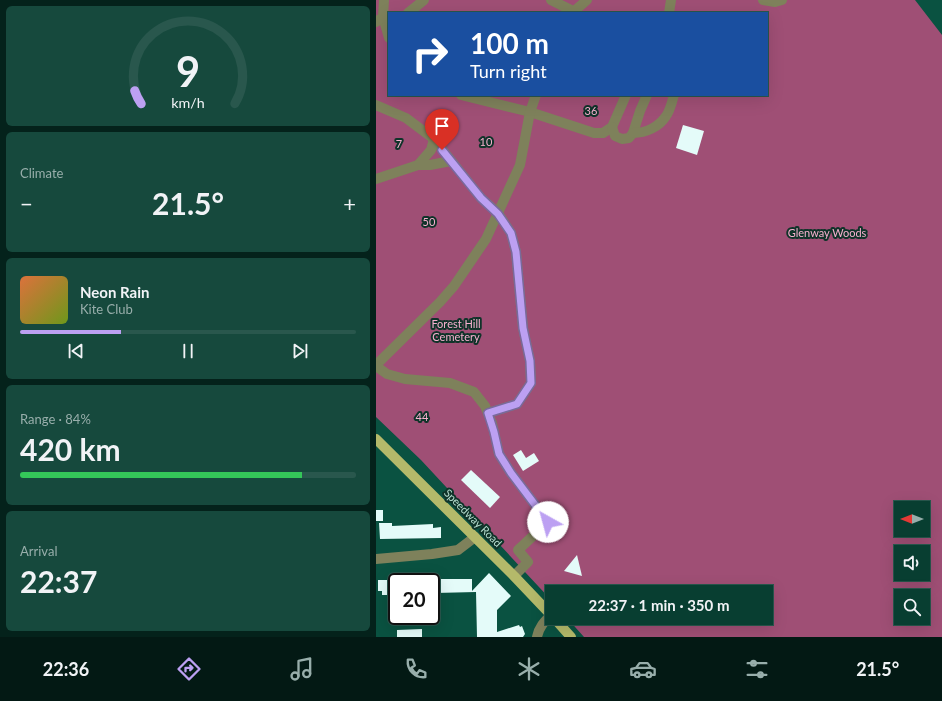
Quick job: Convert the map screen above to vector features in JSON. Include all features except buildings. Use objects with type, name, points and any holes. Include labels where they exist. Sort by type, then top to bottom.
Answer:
[{"type":"main road","name":"Speedway Road","points":[[376,439],[545,609]]},
{"type":"main road","name":"Speedway Road","points":[[560,625],[570,637]]},
{"type":"street","points":[[384,0],[381,15],[388,35]]},
{"type":"street","points":[[409,12],[424,0]]},
{"type":"street","points":[[551,0],[573,12],[588,0]]},
{"type":"street","points":[[669,12],[671,0]]},
{"type":"street","points":[[763,0],[775,2],[782,0]]},
{"type":"street","points":[[465,96],[530,112],[594,133],[603,133],[612,127],[626,96]]},
{"type":"street","points":[[514,576],[528,562],[518,550],[548,522],[511,473],[499,454],[485,406],[474,392],[450,383],[405,379],[387,374],[376,366],[454,286],[486,239],[520,165],[530,112],[536,96]]},
{"type":"street","points":[[612,127],[616,136],[622,139],[629,138],[633,133],[647,96]]},
{"type":"street","points":[[633,133],[642,133],[660,124],[667,116],[674,96]]},
{"type":"street","points":[[376,104],[406,118],[434,139],[481,198],[498,214],[511,233],[516,252],[523,328],[530,361],[531,383],[517,404],[488,413]]},
{"type":"street","points":[[418,165],[431,150],[434,139]]},
{"type":"street","points":[[376,179],[418,165],[430,165],[450,160]]},
{"type":"street","points":[[376,559],[458,550],[475,537]]},
{"type":"street","points":[[537,637],[541,624],[545,621]]},
{"type":"green space","points":[[376,0],[915,0],[942,35],[942,637],[584,637],[573,625],[773,625],[773,585],[545,585],[545,593],[421,460],[376,417]]},
{"type":"route","points":[[442,150],[481,198],[498,214],[511,233],[516,252],[523,328],[530,361],[531,383],[517,404],[488,413],[492,423],[499,454],[511,473],[548,522]]},
{"type":"park label","name":"36","points":[[591,111]]},
{"type":"park label","name":"10","points":[[486,142]]},
{"type":"park label","name":"7","points":[[399,144]]},
{"type":"park label","name":"50","points":[[429,222]]},
{"type":"park label","name":"Glenway Woods","points":[[827,233]]},
{"type":"park label","name":"Forest Hill Cemetery","points":[[456,330]]},
{"type":"park label","name":"44","points":[[422,417]]}]
